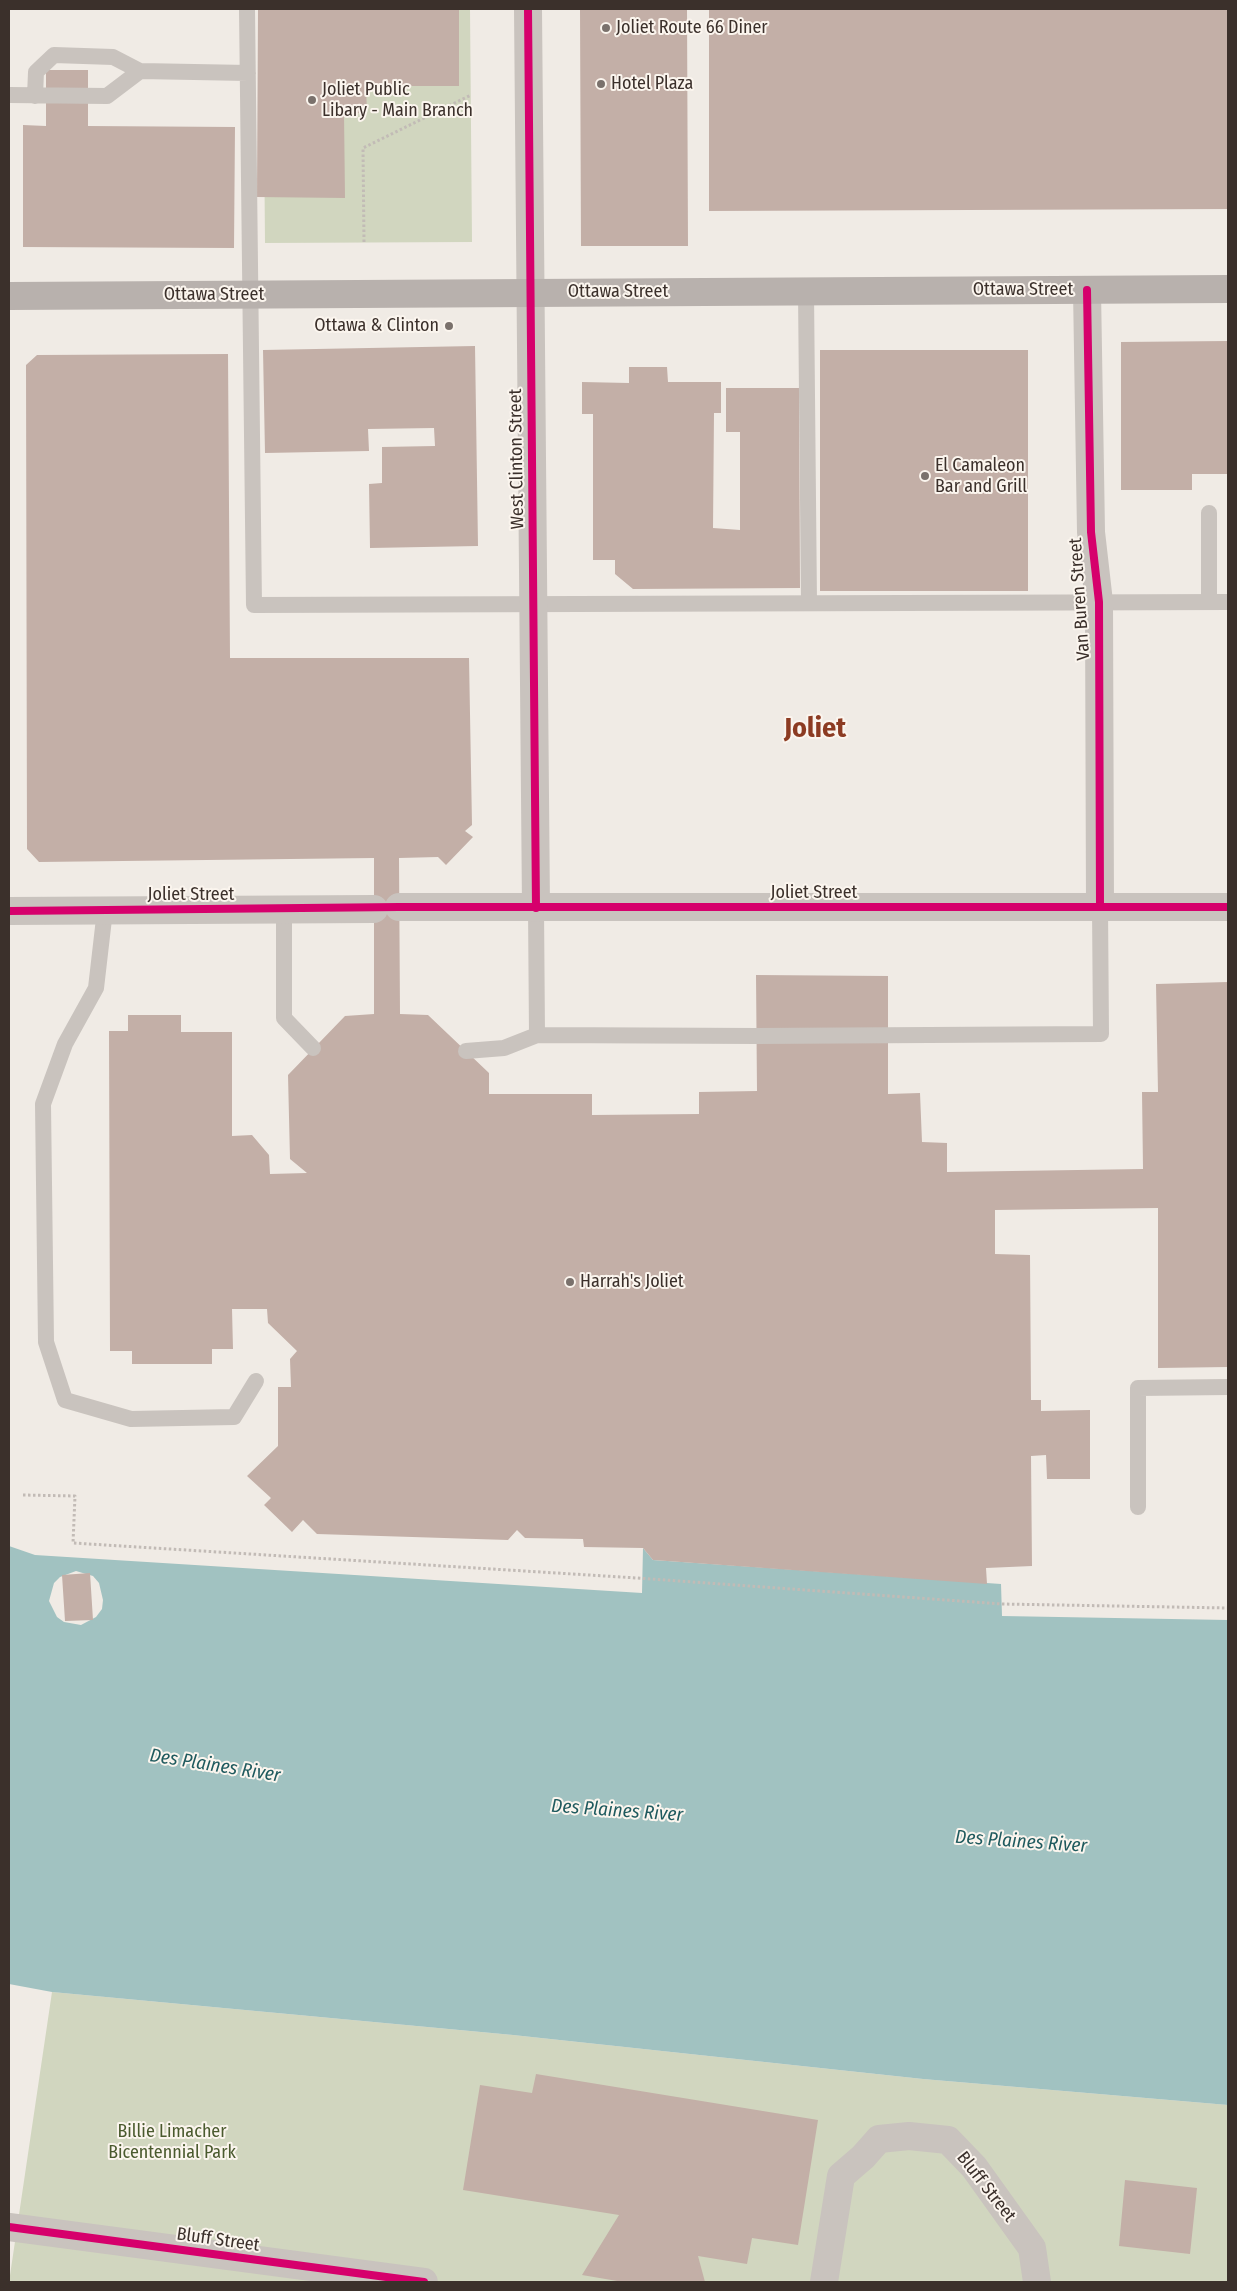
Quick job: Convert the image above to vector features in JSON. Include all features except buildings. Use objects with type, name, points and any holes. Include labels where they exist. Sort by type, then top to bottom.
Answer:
[{"type":"main road","name":"Ottawa Street","points":[[9,296],[1228,289]]},
{"type":"street","name":"West Clinton Street","points":[[528,9],[535,604],[536,908]]},
{"type":"street","name":"Van Buren Street","points":[[1087,290],[1091,532],[1099,602],[1100,907]]},
{"type":"street","name":"Joliet Street","points":[[9,911],[387,908],[1228,907]]},
{"type":"street","name":"Bluff Street","points":[[824,2282],[841,2176],[863,2157],[879,2139],[909,2136],[948,2140],[974,2167],[1032,2248],[1037,2282]]},
{"type":"street","name":"Bluff Street","points":[[9,2228],[424,2282]]},
{"type":"lane","points":[[247,9],[254,604],[1228,602]]},
{"type":"lane","points":[[35,96],[36,72],[54,56],[113,57],[140,71],[248,74]]},
{"type":"lane","points":[[9,95],[107,96],[140,71]]},
{"type":"lane","points":[[806,292],[809,603]]},
{"type":"lane","points":[[1209,513],[1209,602]]},
{"type":"lane","points":[[466,1051],[504,1048],[536,1035],[1101,1034],[1100,907]]},
{"type":"lane","points":[[536,908],[536,1035]]},
{"type":"lane","points":[[284,909],[284,1018],[313,1048]]},
{"type":"lane","points":[[106,910],[96,988],[65,1044],[43,1104],[46,1342],[65,1400],[131,1418],[234,1417],[256,1381]]},
{"type":"lane","points":[[1138,1508],[1138,1388],[1228,1387]]},
{"type":"path","points":[[364,242],[363,148],[471,95]]},
{"type":"path","points":[[23,1495],[75,1496],[73,1544],[637,1578],[1002,1604],[1228,1608]]},
{"type":"green space","points":[[263,9],[470,9],[472,242],[265,243]]},
{"type":"green space","name":"Billie Limacher Bicentennial Park","points":[[52,1992],[513,2035],[923,2079],[1228,2105],[1228,2282],[9,2282]]},
{"type":"water","name":"Des Plaines River","points":[[9,1546],[35,1555],[642,1593],[643,1548],[653,1560],[1001,1584],[1002,1616],[1228,1620],[1228,2105],[923,2079],[513,2035],[52,1992],[9,1984]],"holes":[[[76,1571],[93,1576],[99,1583],[103,1600],[102,1609],[96,1617],[81,1625],[64,1622],[57,1617],[49,1601],[54,1583],[60,1577]]]},
{"type":"cycle path","points":[[528,9],[536,908]]},
{"type":"cycle path","points":[[1087,290],[1091,532],[1099,602],[1100,907]]},
{"type":"cycle path","points":[[9,911],[399,907],[1228,907]]},
{"type":"cycle path","points":[[9,2227],[424,2282]]},
{"type":"place","name":"Joliet Route 66 Diner","points":[[606,28]]},
{"type":"place","name":"Hotel Plaza","points":[[601,84]]},
{"type":"place","name":"Joliet Public Libary - Main Branch","points":[[312,100]]},
{"type":"place","name":"Ottawa & Clinton","points":[[449,326]]},
{"type":"place","name":"El Camaleon Bar and Grill","points":[[925,476]]},
{"type":"place","name":"Harrah's Joliet","points":[[570,1282]]},
{"type":"district","name":"Joliet","points":[[815,729]]}]
